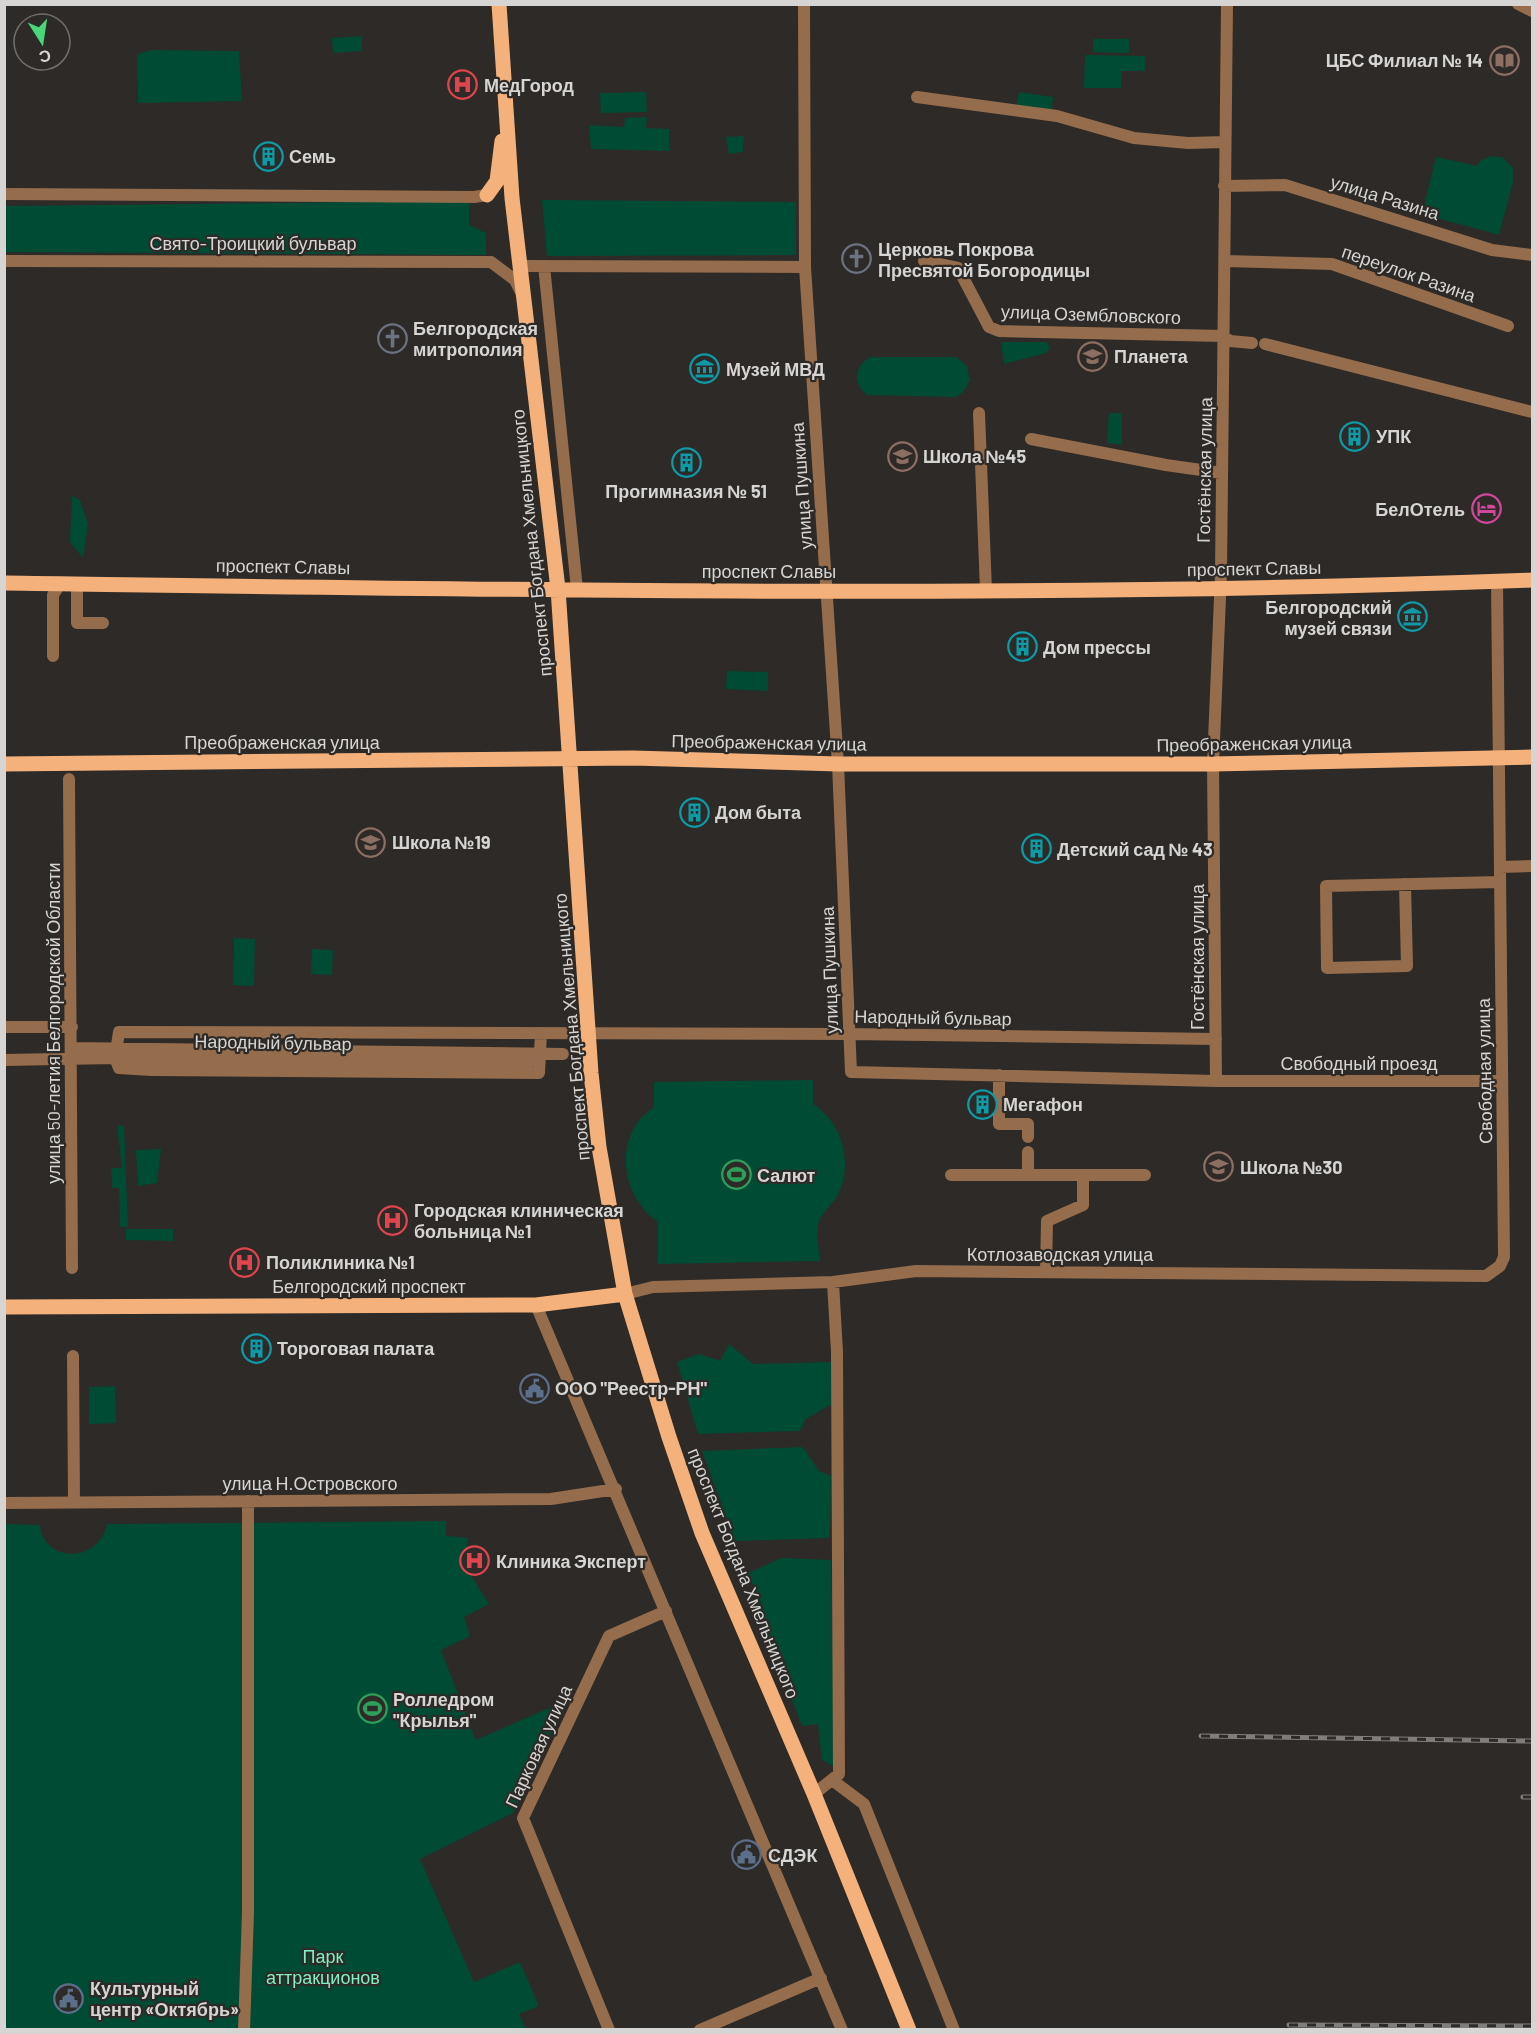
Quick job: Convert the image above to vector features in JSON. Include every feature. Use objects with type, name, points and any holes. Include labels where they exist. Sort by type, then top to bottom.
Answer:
[{"type":"main road","name":"проспект Богдана Хмельницкого","points":[[499,4],[512,198],[558,589],[588,1033],[599,1147],[626,1297],[669,1437],[702,1533],[814,1794],[909,2030]]},
{"type":"main road","points":[[487,195],[497,181],[507,99]]},
{"type":"main road","name":"проспект Славы","points":[[4,583],[826,591],[1219,588],[1533,580]]},
{"type":"main road","name":"Преображенская улица","points":[[4,764],[656,759],[838,764],[1213,764],[1533,758]]},
{"type":"main road","name":"Белгородский проспект","points":[[4,1307],[536,1305],[626,1297]]},
{"type":"street","name":"улица Пушкина","points":[[804,4],[805,267],[838,764],[850,1072],[999,1075]]},
{"type":"street","name":"Гостёнская улица","points":[[1216,1081],[1213,764],[1222,473],[1227,4]]},
{"type":"street","points":[[1518,4],[1533,11]]},
{"type":"street","points":[[917,98],[1057,116],[1134,138],[1188,143],[1225,142]]},
{"type":"street","name":"улица Разина","points":[[1224,186],[1285,185],[1492,250],[1533,255]]},
{"type":"street","points":[[4,194],[474,197],[487,195]]},
{"type":"street","name":"Свято-Троицкий бульвар","points":[[4,261],[491,262],[515,280],[525,302]]},
{"type":"street","name":"улица Озембловского","points":[[924,261],[958,268],[989,327],[999,331],[1224,336]]},
{"type":"street","name":"переулок Разина","points":[[1225,261],[1332,264],[1508,326]]},
{"type":"street","points":[[521,266],[805,267]]},
{"type":"street","points":[[544,266],[577,589]]},
{"type":"street","points":[[1224,336],[1230,340],[1258,343],[1533,412]]},
{"type":"street","points":[[979,413],[986,590]]},
{"type":"street","points":[[1031,439],[1166,465],[1222,473]]},
{"type":"street","name":"Свободная улица","points":[[1495,1272],[1504,1257],[1497,581]]},
{"type":"street","points":[[53,656],[53,595],[60,584]]},
{"type":"street","points":[[77,584],[77,623],[104,623]]},
{"type":"street","name":"улица 50-летия Белгородской Области","points":[[69,778],[72,1268]]},
{"type":"street","points":[[1500,867],[1533,866]]},
{"type":"street","points":[[1405,884],[1407,966],[1327,968],[1326,886],[1405,884],[1500,882]]},
{"type":"street","points":[[4,1027],[72,1027]]},
{"type":"street","name":"Народный бульвар","points":[[538,1054],[539,1073],[117,1057],[119,1032],[850,1034],[1216,1039]]},
{"type":"street","points":[[538,1054],[541,1033]]},
{"type":"street","points":[[4,1060],[71,1054],[117,1057],[563,1054]]},
{"type":"street","points":[[1028,1137],[1028,1124],[999,1124],[999,1075],[1216,1081]]},
{"type":"street","name":"Свободный проезд","points":[[1216,1081],[1502,1081]]},
{"type":"street","points":[[1028,1152],[1028,1175]]},
{"type":"street","points":[[951,1175],[1144,1175]]},
{"type":"street","points":[[1046,1272],[1047,1221],[1083,1205],[1083,1175]]},
{"type":"street","name":"Котлозаводская улица","points":[[626,1297],[668,1287],[833,1282],[916,1271],[1486,1276],[1495,1272]]},
{"type":"street","points":[[814,1794],[839,1774],[833,1282]]},
{"type":"street","points":[[536,1305],[616,1489],[842,2030]]},
{"type":"street","points":[[73,1356],[74,1502]]},
{"type":"street","name":"улица Н.Островского","points":[[4,1503],[551,1499],[616,1489]]},
{"type":"street","points":[[244,2030],[249,1703],[248,1501]]},
{"type":"street","name":"Парковая улица","points":[[609,2030],[523,1818],[609,1636],[666,1611]]},
{"type":"street","points":[[831,1780],[864,1804],[954,2030]]},
{"type":"street","points":[[700,2030],[821,1978]]},
{"type":"green space","points":[[362,36],[362,51],[333,53],[332,38]]},
{"type":"green space","points":[[1093,39],[1129,39],[1129,53],[1093,52]]},
{"type":"green space","points":[[151,50],[239,51],[242,101],[138,103],[137,54]]},
{"type":"green space","points":[[1085,55],[1146,56],[1145,71],[1122,71],[1121,88],[1084,88]]},
{"type":"green space","points":[[646,92],[647,112],[601,113],[600,93]]},
{"type":"green space","points":[[1019,92],[1053,97],[1051,114],[1016,109]]},
{"type":"green space","points":[[647,117],[646,128],[669,129],[669,151],[591,149],[589,125],[624,127],[625,118]]},
{"type":"green space","points":[[744,136],[743,152],[729,154],[726,137]]},
{"type":"green space","points":[[1490,156],[1502,157],[1513,168],[1513,182],[1499,235],[1422,214],[1436,157],[1477,166],[1480,161]]},
{"type":"green space","points":[[542,200],[796,202],[796,255],[547,256]]},
{"type":"green space","points":[[469,201],[469,225],[486,233],[486,255],[5,252],[4,206]]},
{"type":"green space","points":[[1001,342],[1046,342],[1050,347],[1046,353],[1004,364]]},
{"type":"green space","points":[[870,357],[956,357],[967,366],[970,380],[963,392],[956,397],[867,395],[859,386],[857,375],[861,365]]},
{"type":"green space","points":[[1109,413],[1122,413],[1122,445],[1107,443]]},
{"type":"green space","points":[[72,496],[80,500],[88,524],[83,558],[70,542]]},
{"type":"green space","points":[[727,671],[768,672],[768,691],[726,689]]},
{"type":"green space","points":[[234,938],[255,939],[254,986],[233,985]]},
{"type":"green space","points":[[312,949],[333,950],[332,975],[311,974]]},
{"type":"green space","name":"Салют","points":[[813,1080],[813,1104],[832,1122],[843,1146],[845,1158],[842,1184],[819,1223],[820,1261],[658,1264],[658,1222],[645,1211],[635,1197],[626,1164],[627,1148],[632,1132],[641,1118],[654,1107],[654,1082]]},
{"type":"green space","points":[[117,1125],[124,1126],[128,1227],[120,1227],[119,1188],[112,1188],[111,1168],[122,1168]]},
{"type":"green space","points":[[161,1149],[157,1183],[138,1186],[136,1150]]},
{"type":"green space","points":[[126,1229],[173,1229],[173,1241],[126,1240]]},
{"type":"green space","points":[[729,1344],[753,1364],[831,1362],[832,1404],[806,1419],[800,1431],[698,1434],[677,1362],[699,1354],[720,1361]]},
{"type":"green space","points":[[115,1386],[116,1423],[89,1424],[89,1387]]},
{"type":"green space","points":[[803,1447],[819,1471],[831,1476],[830,1538],[735,1541],[702,1451]]},
{"type":"green space","name":"Парк аттракционов","points":[[446,1521],[446,1536],[468,1538],[464,1564],[489,1604],[464,1617],[470,1636],[441,1650],[476,1740],[567,1700],[513,1813],[420,1859],[474,1982],[520,1962],[539,2006],[519,2014],[526,2029],[5,2029],[5,1524],[40,1525],[44,1538],[51,1546],[61,1552],[72,1554],[83,1552],[93,1546],[102,1537],[107,1524]]},
{"type":"green space","points":[[782,1558],[831,1560],[835,1767],[822,1760],[818,1724],[802,1726],[767,1637],[762,1606],[748,1573]]},
{"type":"railway","points":[[1201,1736],[1532,1741]]},
{"type":"railway","points":[[1523,1797],[1532,1797]]},
{"type":"railway","points":[[1289,2025],[1532,2026]]},
{"type":"place","name":"ЦБС Филиал № 14","points":[[1504,60]]},
{"type":"place","name":"МедГород","points":[[463,85]]},
{"type":"place","name":"Семь","points":[[268,156]]},
{"type":"place","name":"Церковь Покрова Пресвятой Богородицы","points":[[857,259]]},
{"type":"place","name":"Белгородская митрополия","points":[[392,338]]},
{"type":"place","name":"Планета","points":[[1093,356]]},
{"type":"place","name":"Музей МВД","points":[[705,369]]},
{"type":"place","name":"УПК","points":[[1355,436]]},
{"type":"place","name":"Школа №45","points":[[902,456]]},
{"type":"place","name":"Прогимназия № 51","points":[[686,462]]},
{"type":"place","name":"БелОтель","points":[[1486,509]]},
{"type":"place","name":"Белгородский музей связи","points":[[1413,617]]},
{"type":"place","name":"Дом прессы","points":[[1022,647]]},
{"type":"place","name":"Дом быта","points":[[694,812]]},
{"type":"place","name":"Школа №19","points":[[371,842]]},
{"type":"place","name":"Детский сад № 43","points":[[1036,849]]},
{"type":"place","name":"Мегафон","points":[[982,1104]]},
{"type":"place","name":"Школа №30","points":[[1219,1167]]},
{"type":"place","name":"Салют","points":[[736,1175]]},
{"type":"place","name":"Городская клиническая больница №1","points":[[393,1220]]},
{"type":"place","name":"Поликлиника №1","points":[[245,1262]]},
{"type":"place","name":"Тороговая палата","points":[[256,1348]]},
{"type":"place","name":"ООО \"Реестр-РН\"","points":[[534,1388]]},
{"type":"place","name":"Клиника Эксперт","points":[[475,1561]]},
{"type":"place","name":"Ролледром \"Крылья\"","points":[[372,1709]]},
{"type":"place","name":"СДЭК","points":[[747,1855]]},
{"type":"place","name":"Культурный центр «Октябрь»","points":[[69,1998]]}]
